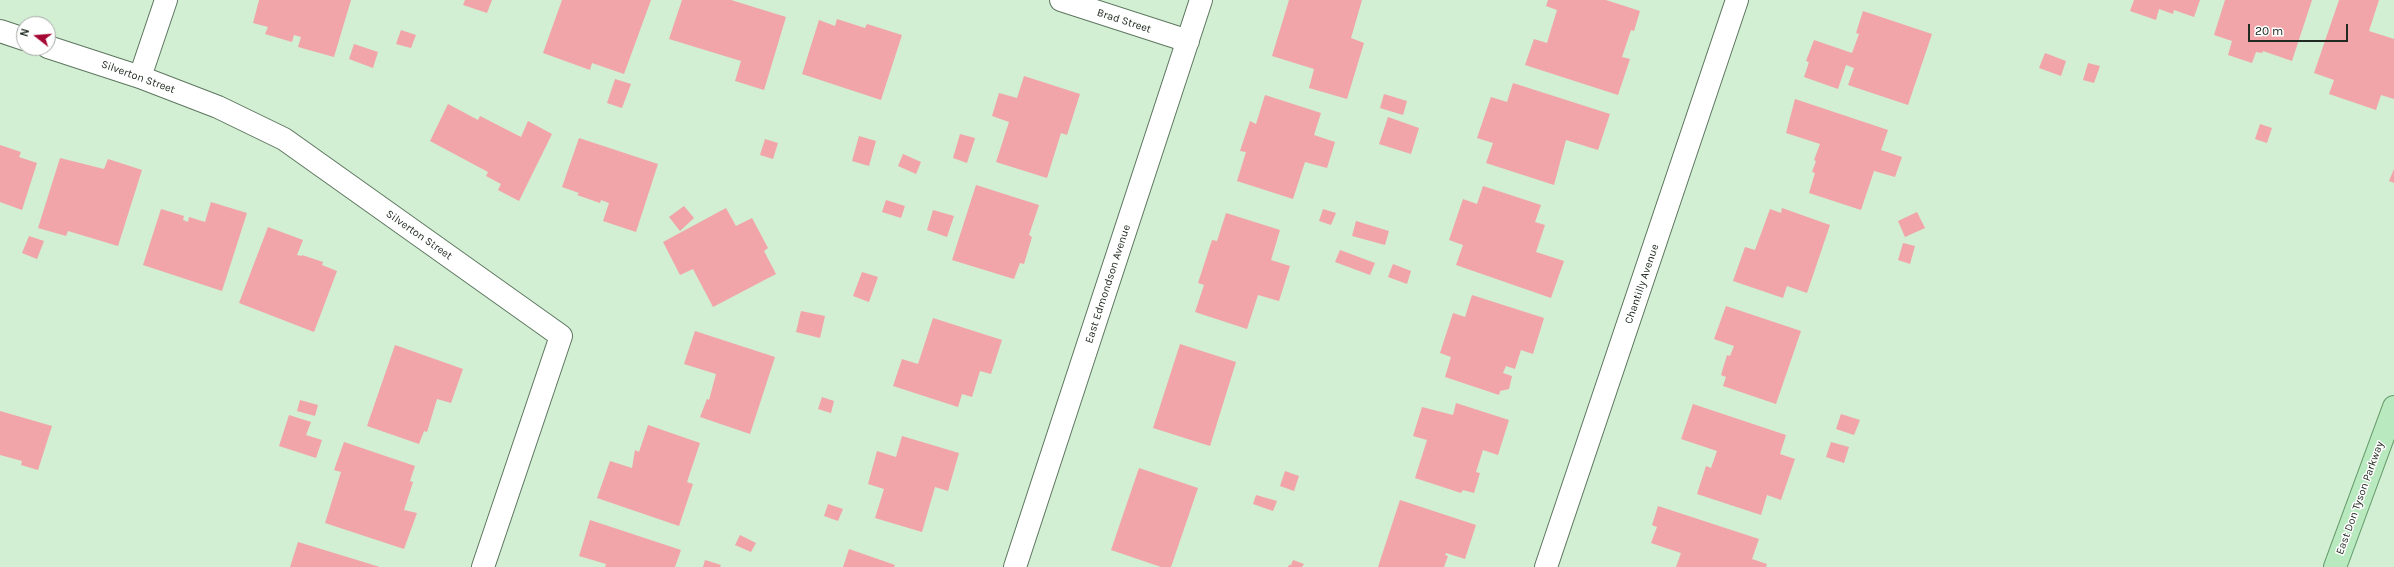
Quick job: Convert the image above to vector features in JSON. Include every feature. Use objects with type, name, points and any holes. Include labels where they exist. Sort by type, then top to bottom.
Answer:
[{"type":"main road","name":"East Don Tyson Parkway","points":[[2335,567],[2394,407]]},
{"type":"street","points":[[140,77],[166,0]]},
{"type":"street","name":"Brad Street","points":[[1061,0],[1188,42]]},
{"type":"street","name":"East Edmondson Avenue","points":[[1015,567],[1201,0]]},
{"type":"street","name":"Chantilly Avenue","points":[[1546,567],[1737,0]]},
{"type":"street","points":[[0,31],[16,36]]},
{"type":"street","name":"Silverton Street","points":[[56,50],[140,77],[218,107],[284,139],[561,336],[484,567]]},
{"type":"building","points":[[259,0],[351,0],[334,57],[298,47],[301,37],[294,35],[292,42],[265,34],[268,27],[253,23]]},
{"type":"building","points":[[465,0],[492,0],[487,13],[463,5]]},
{"type":"building","points":[[562,0],[651,0],[624,74],[592,63],[590,70],[543,53]]},
{"type":"building","points":[[682,0],[731,0],[786,17],[764,90],[735,81],[741,61],[669,39]]},
{"type":"building","points":[[1289,0],[1362,0],[1351,38],[1364,43],[1347,99],[1309,88],[1314,69],[1272,56]]},
{"type":"building","points":[[1548,0],[1606,0],[1640,11],[1634,31],[1631,30],[1622,57],[1630,59],[1618,95],[1525,65],[1534,39],[1547,43],[1557,10],[1546,6]]},
{"type":"building","points":[[2134,0],[2200,0],[2194,17],[2174,10],[2173,14],[2159,9],[2156,20],[2130,11]]},
{"type":"building","points":[[2225,0],[2312,0],[2292,61],[2263,51],[2262,53],[2256,52],[2252,63],[2228,55],[2232,41],[2214,35]]},
{"type":"building","points":[[2339,0],[2379,0],[2369,31],[2394,39],[2394,99],[2381,95],[2376,110],[2329,94],[2334,80],[2314,73]]},
{"type":"building","points":[[1863,11],[1932,34],[1908,105],[1848,85],[1854,68],[1846,65],[1838,89],[1804,77],[1809,62],[1806,61],[1814,40],[1852,53],[1859,34],[1856,33]]},
{"type":"building","points":[[837,19],[865,28],[867,24],[902,35],[881,100],[802,74],[819,20],[835,26]]},
{"type":"building","points":[[401,30],[416,35],[411,48],[396,44]]},
{"type":"building","points":[[354,44],[378,52],[373,68],[349,59]]},
{"type":"building","points":[[2045,53],[2066,61],[2061,76],[2039,68]]},
{"type":"building","points":[[2088,63],[2100,66],[2094,83],[2083,80]]},
{"type":"building","points":[[1024,76],[1080,94],[1067,135],[1061,133],[1047,178],[996,162],[1009,122],[992,116],[999,93],[1017,98]]},
{"type":"building","points":[[615,79],[631,84],[622,108],[607,103]]},
{"type":"building","points":[[1513,83],[1610,114],[1598,150],[1566,140],[1554,185],[1486,163],[1493,143],[1477,138],[1491,97],[1507,102]]},
{"type":"building","points":[[1384,94],[1407,101],[1403,115],[1380,108]]},
{"type":"building","points":[[1265,95],[1321,113],[1314,135],[1335,142],[1327,168],[1305,162],[1293,199],[1237,181],[1246,152],[1240,151],[1250,121],[1256,124]]},
{"type":"building","points":[[1795,99],[1888,130],[1881,150],[1902,157],[1895,177],[1874,171],[1861,210],[1809,193],[1815,173],[1812,172],[1816,161],[1814,160],[1820,144],[1786,133]]},
{"type":"building","points":[[448,104],[478,120],[480,116],[521,137],[528,121],[552,134],[519,201],[498,190],[501,184],[486,176],[488,172],[430,141]]},
{"type":"building","points":[[1388,117],[1419,128],[1411,154],[1379,144]]},
{"type":"building","points":[[2260,124],[2272,128],[2267,143],[2255,139]]},
{"type":"building","points":[[960,134],[975,138],[967,163],[953,158]]},
{"type":"building","points":[[859,136],[876,141],[869,166],[852,161]]},
{"type":"building","points":[[579,138],[658,164],[636,232],[603,221],[609,203],[601,200],[600,203],[577,195],[579,193],[562,187]]},
{"type":"building","points":[[765,139],[778,143],[773,159],[760,155]]},
{"type":"building","points":[[0,145],[21,152],[19,157],[37,163],[22,210],[0,202]]},
{"type":"building","points":[[903,154],[921,162],[916,174],[898,166]]},
{"type":"building","points":[[60,158],[104,169],[108,159],[142,170],[118,246],[68,231],[66,236],[38,228]]},
{"type":"building","points":[[2394,169],[2394,183],[2389,181]]},
{"type":"building","points":[[976,185],[1039,205],[1029,235],[1032,237],[1024,264],[1020,263],[1014,279],[952,260]]},
{"type":"building","points":[[1483,186],[1541,205],[1535,222],[1545,225],[1536,252],[1564,261],[1551,298],[1456,265],[1463,245],[1449,240],[1463,199],[1477,204]]},
{"type":"building","points":[[886,200],[905,206],[901,218],[882,212]]},
{"type":"building","points":[[211,202],[247,213],[222,291],[143,265],[161,209],[184,216],[183,220],[188,222],[189,217],[205,222]]},
{"type":"building","points":[[684,206],[694,218],[680,231],[669,217]]},
{"type":"building","points":[[726,208],[736,226],[752,218],[768,248],[764,251],[776,274],[713,307],[693,269],[680,275],[663,242]]},
{"type":"building","points":[[1782,208],[1830,225],[1807,293],[1787,286],[1783,298],[1733,281],[1745,247],[1755,250],[1770,209],[1781,213]]},
{"type":"building","points":[[1323,209],[1336,213],[1331,225],[1319,221]]},
{"type":"building","points":[[933,210],[954,216],[947,237],[927,230]]},
{"type":"building","points":[[1917,212],[1925,228],[1905,237],[1898,221]]},
{"type":"building","points":[[1226,213],[1280,230],[1271,260],[1290,266],[1279,301],[1258,295],[1247,329],[1195,312],[1204,285],[1198,283],[1212,240],[1217,241]]},
{"type":"building","points":[[1356,221],[1389,231],[1385,245],[1352,236]]},
{"type":"building","points":[[268,227],[303,240],[297,255],[302,255],[323,262],[322,265],[337,271],[314,332],[239,303]]},
{"type":"building","points":[[29,236],[44,241],[37,259],[22,253]]},
{"type":"building","points":[[1903,243],[1915,246],[1910,264],[1898,260]]},
{"type":"building","points":[[1340,250],[1375,263],[1370,275],[1335,262]]},
{"type":"building","points":[[1393,264],[1411,271],[1407,284],[1388,277]]},
{"type":"building","points":[[862,272],[878,277],[869,302],[853,296]]},
{"type":"building","points":[[1472,295],[1544,318],[1533,354],[1521,350],[1515,369],[1506,366],[1503,373],[1512,376],[1509,389],[1500,391],[1499,395],[1445,377],[1451,357],[1440,353],[1453,313],[1465,317]]},
{"type":"building","points":[[1726,306],[1801,331],[1776,404],[1723,386],[1726,377],[1721,375],[1727,355],[1730,356],[1734,346],[1714,339]]},
{"type":"building","points":[[801,311],[825,316],[820,338],[796,332]]},
{"type":"building","points":[[933,318],[1002,340],[991,374],[980,371],[972,397],[962,394],[958,407],[893,386],[902,359],[918,364]]},
{"type":"building","points":[[695,331],[775,357],[750,434],[700,417],[707,399],[709,400],[716,374],[684,364]]},
{"type":"building","points":[[1180,344],[1236,362],[1210,446],[1153,428]]},
{"type":"building","points":[[395,345],[463,369],[451,403],[437,399],[427,432],[424,431],[419,444],[367,426]]},
{"type":"building","points":[[822,397],[834,401],[831,413],[818,409]]},
{"type":"building","points":[[300,400],[318,405],[315,416],[297,411]]},
{"type":"building","points":[[1456,403],[1509,420],[1498,455],[1483,450],[1476,472],[1480,473],[1474,493],[1463,490],[1461,493],[1415,478],[1427,440],[1413,436],[1422,407],[1453,415]]},
{"type":"building","points":[[1693,404],[1786,435],[1780,454],[1795,459],[1781,500],[1767,495],[1761,515],[1697,494],[1706,466],[1711,468],[1717,451],[1681,439]]},
{"type":"building","points":[[0,411],[52,426],[38,470],[21,465],[22,461],[0,455]]},
{"type":"building","points":[[1841,414],[1860,420],[1854,435],[1836,429]]},
{"type":"building","points":[[289,415],[311,422],[306,435],[322,440],[316,458],[279,446]]},
{"type":"building","points":[[648,425],[700,443],[687,482],[693,484],[679,526],[597,498],[610,461],[632,468],[635,450],[639,452]]},
{"type":"building","points":[[902,436],[959,453],[948,491],[935,487],[922,532],[875,518],[884,489],[868,484],[877,451],[896,457]]},
{"type":"building","points":[[344,442],[415,466],[410,481],[413,482],[404,510],[417,513],[404,549],[325,523],[341,472],[334,470]]},
{"type":"building","points":[[1831,442],[1849,447],[1844,463],[1826,457]]},
{"type":"building","points":[[1139,468],[1198,488],[1171,567],[1161,567],[1111,550]]},
{"type":"building","points":[[1285,471],[1299,476],[1294,491],[1280,486]]},
{"type":"building","points":[[1256,495],[1277,501],[1273,511],[1253,504]]},
{"type":"building","points":[[1400,500],[1476,525],[1465,559],[1446,553],[1445,555],[1448,556],[1444,567],[1378,567]]},
{"type":"building","points":[[828,504],[843,509],[838,521],[824,516]]},
{"type":"building","points":[[1658,506],[1759,539],[1752,559],[1767,564],[1766,567],[1676,567],[1681,553],[1651,543],[1657,527],[1652,525]]},
{"type":"building","points":[[590,520],[681,550],[675,567],[605,567],[606,564],[579,556]]},
{"type":"building","points":[[740,535],[756,543],[751,552],[735,545]]},
{"type":"building","points":[[298,542],[380,567],[290,567]]},
{"type":"building","points":[[849,549],[895,565],[894,567],[843,567]]},
{"type":"building","points":[[705,560],[721,565],[720,567],[703,567]]},
{"type":"building","points":[[1293,560],[1304,564],[1302,567],[1288,567],[1291,565]]}]
